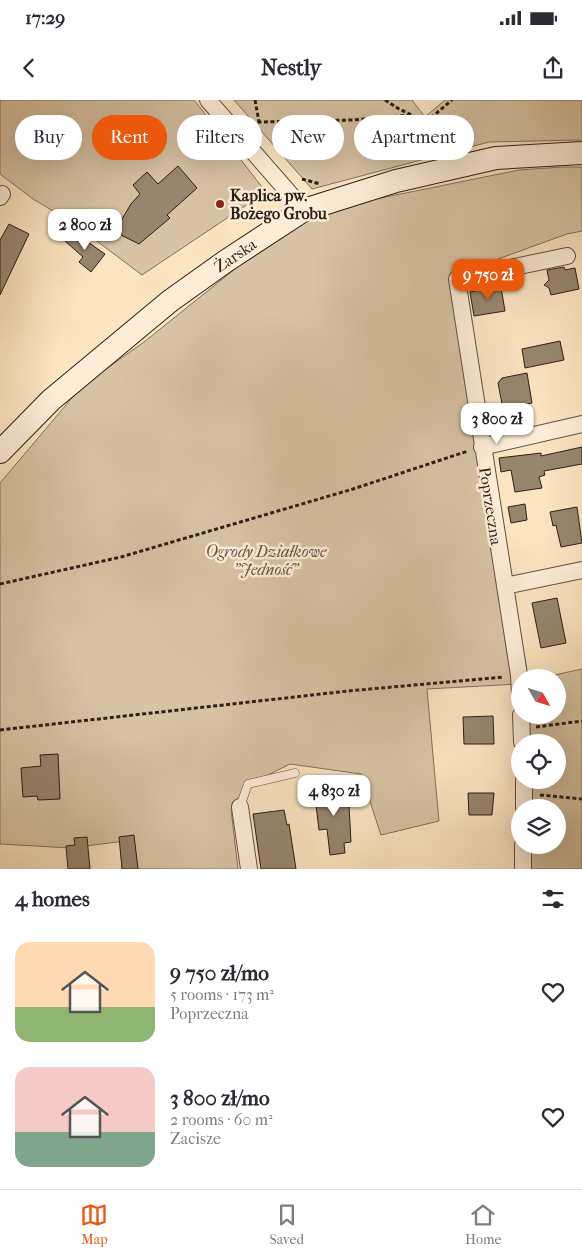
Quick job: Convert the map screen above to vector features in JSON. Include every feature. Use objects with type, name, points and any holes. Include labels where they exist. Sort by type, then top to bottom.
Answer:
[{"type":"street","points":[[208,100],[222,115]]},
{"type":"street","name":"Żarska","points":[[0,452],[51,400],[170,301],[226,261],[304,210],[396,181],[496,158],[582,153]]},
{"type":"street","points":[[261,160],[304,210]]},
{"type":"street","name":"Poprzeczna","points":[[518,669],[457,279],[567,256]]},
{"type":"street","points":[[482,447],[582,424]]},
{"type":"street","points":[[505,586],[582,570]]},
{"type":"street","points":[[240,808],[249,869]]},
{"type":"street","points":[[523,854],[523,869]]},
{"type":"lane","points":[[240,808],[248,784],[295,773]]},
{"type":"path","points":[[255,100],[257,115]]},
{"type":"path","points":[[385,100],[412,115]]},
{"type":"path","points":[[434,115],[452,100]]},
{"type":"path","points":[[262,122],[354,120]]},
{"type":"path","points":[[302,179],[322,184]]},
{"type":"path","points":[[0,584],[121,557],[353,489],[482,447]]},
{"type":"path","points":[[0,730],[348,691],[511,676]]},
{"type":"path","points":[[522,729],[582,721]]},
{"type":"path","points":[[524,794],[582,799]]},
{"type":"green space","points":[[0,100],[194,100],[206,115],[177,115],[177,160],[241,160],[266,192],[142,275],[70,221],[33,199],[0,174]]},
{"type":"green space","points":[[234,100],[412,100],[423,115],[354,115],[354,160],[421,160],[312,189],[287,160],[344,160],[344,115],[272,115],[272,143],[262,132],[262,115],[247,115]]},
{"type":"green space","points":[[445,100],[582,100],[582,140],[489,142],[474,146],[474,115],[427,115]]},
{"type":"green space","name":"Ogrody Działkowe \"Jedność\"","points":[[582,167],[582,231],[567,234],[454,275],[517,669],[511,669],[511,684],[427,689],[439,821],[381,835],[361,774],[290,764],[248,785],[231,809],[238,869],[138,869],[133,840],[70,848],[0,844],[0,483],[82,386],[144,342],[291,224],[366,201],[519,170]]},
{"type":"green space","points":[[582,669],[582,869],[523,869],[524,854],[566,854],[566,799],[525,799],[525,789],[566,789],[566,734],[522,734],[521,724],[566,724],[566,672]]},
{"type":"building","points":[[178,166],[197,188],[167,215],[170,218],[139,244],[121,235],[119,224],[131,204],[140,194],[133,185],[147,172],[158,184]]},
{"type":"building","points":[[9,224],[29,234],[0,295],[0,240]]},
{"type":"building","points":[[72,231],[105,254],[91,272],[79,262],[83,257],[65,241]]},
{"type":"building","points":[[564,267],[565,270],[575,268],[579,289],[551,295],[549,288],[544,285],[549,280],[547,270]]},
{"type":"building","points":[[501,287],[505,311],[474,316],[470,292]]},
{"type":"building","points":[[560,341],[564,360],[525,368],[522,349]]},
{"type":"building","points":[[527,373],[532,403],[503,409],[498,383],[502,378]]},
{"type":"building","points":[[582,447],[582,464],[544,471],[545,475],[539,477],[542,488],[515,492],[511,470],[501,472],[499,458],[541,453],[541,456]]},
{"type":"building","points":[[525,504],[527,520],[511,523],[508,507]]},
{"type":"building","points":[[577,507],[582,543],[561,547],[556,525],[553,526],[550,512]]},
{"type":"building","points":[[557,598],[566,643],[541,648],[532,603]]},
{"type":"building","points":[[493,716],[494,744],[464,744],[463,717]]},
{"type":"building","points":[[58,754],[60,799],[38,800],[37,796],[23,797],[21,768],[41,766],[40,755]]},
{"type":"building","points":[[329,787],[329,789],[348,788],[351,842],[344,843],[345,853],[330,855],[327,829],[319,830],[314,789]]},
{"type":"building","points":[[468,793],[494,793],[492,815],[469,815]]},
{"type":"building","points":[[284,810],[287,825],[289,824],[296,869],[261,869],[253,814]]},
{"type":"building","points":[[134,835],[138,869],[122,869],[119,837]]},
{"type":"building","points":[[87,837],[90,869],[68,869],[66,846],[75,845],[74,838]]},
{"type":"place","name":"Kaplica pw. Bożego Grobu","points":[[220,204]]}]
